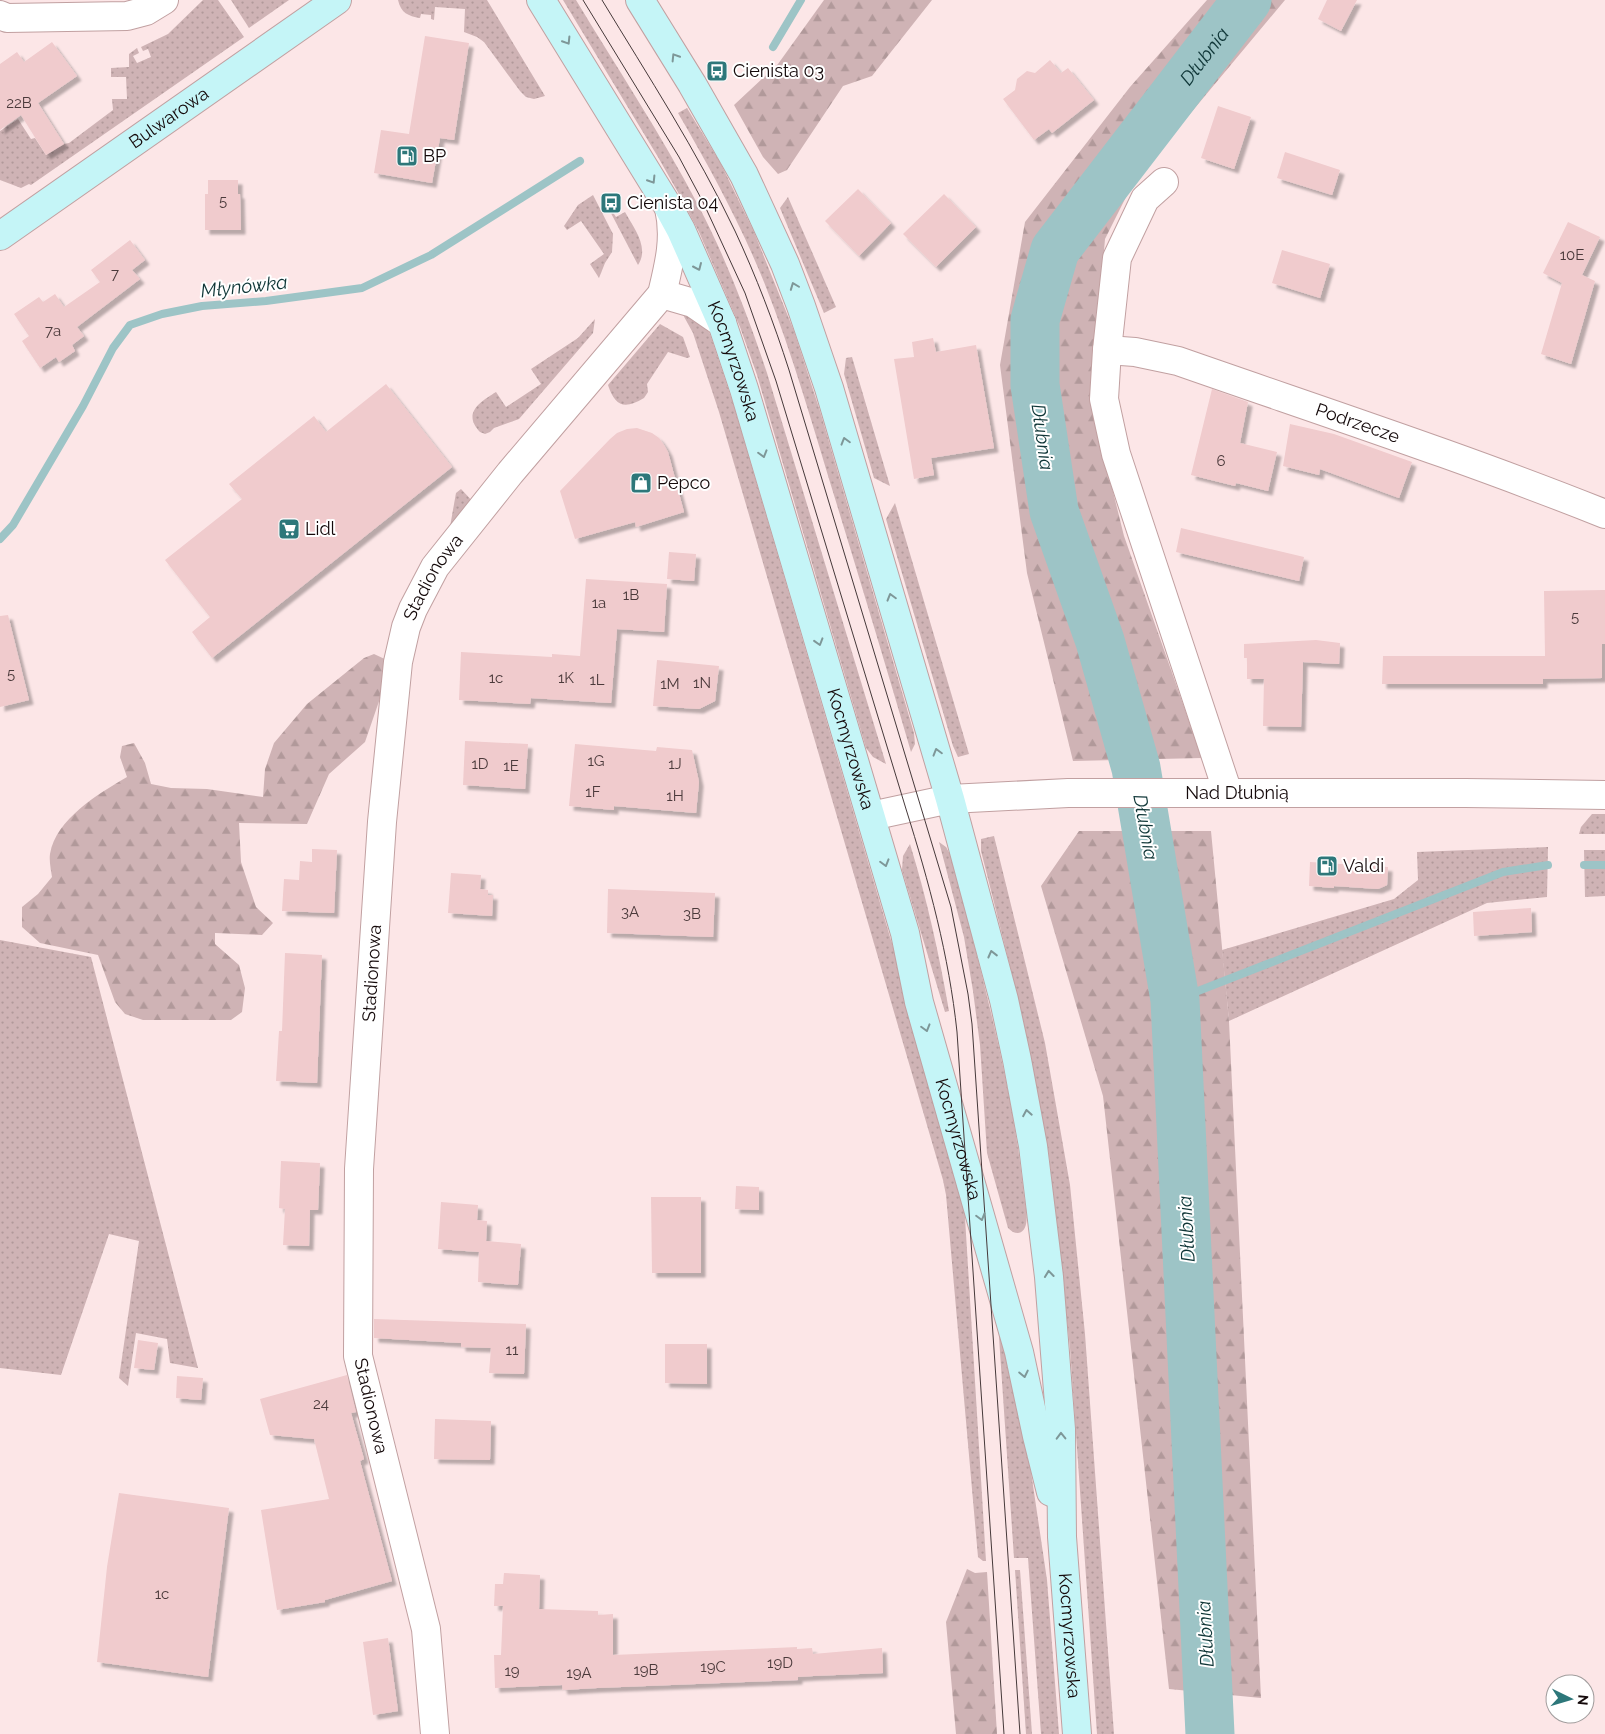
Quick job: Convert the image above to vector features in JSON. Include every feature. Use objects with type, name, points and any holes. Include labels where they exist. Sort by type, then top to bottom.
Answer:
[{"type":"main road","name":"Bulwarowa","points":[[2,231],[337,0]]},
{"type":"main road","name":"Kocmyrzowska","points":[[541,0],[669,208],[690,249],[722,323],[744,389],[905,933],[919,1002],[1020,1352],[1037,1436],[1062,1537]]},
{"type":"main road","name":"Kocmyrzowska","points":[[640,0],[692,84],[744,175],[792,281],[829,388],[950,799],[1004,1000],[1033,1146],[1044,1224],[1056,1345],[1061,1429],[1062,1537],[1077,1734]]},
{"type":"street","points":[[2,19],[127,16],[146,11],[164,0]]},
{"type":"street","points":[[1164,182],[1144,199],[1117,258],[1107,350],[1104,399],[1116,454],[1216,794]]},
{"type":"street","name":"Stadionowa","points":[[435,1734],[426,1629],[358,1356],[359,1169],[382,830],[398,662],[406,627],[413,609],[428,578],[439,562],[510,473],[662,294],[673,242],[673,229],[669,208]]},
{"type":"street","points":[[662,294],[693,303],[722,323]]},
{"type":"street","name":"Podrzecze","points":[[1107,350],[1135,352],[1178,361],[1464,460],[1605,514]]},
{"type":"street","name":"Nad Dłubnią","points":[[871,816],[950,799],[1068,793],[1605,795]]},
{"type":"green space","points":[[203,0],[218,0],[244,37],[31,185],[29,184],[21,188],[0,180],[0,131],[18,119],[31,139],[35,138],[46,155],[69,143],[113,110],[112,99],[127,99],[126,77],[111,77],[111,68],[129,67],[129,54],[137,48],[139,53],[133,56],[137,63],[151,57],[148,49],[143,51],[141,47],[168,34]]},
{"type":"green space","points":[[231,0],[289,0],[249,28]]},
{"type":"green space","points":[[398,0],[487,0],[545,96],[534,99],[526,97],[484,42],[464,32],[465,9],[435,7],[434,20],[431,19],[431,15],[421,14],[420,18],[409,15],[403,11]]},
{"type":"green space","points":[[563,0],[576,0],[669,153],[698,205],[727,266],[767,373],[886,764],[873,757],[866,748],[757,375],[740,327],[699,232],[680,196]]},
{"type":"green space","points":[[824,0],[932,0],[872,76],[843,86],[787,170],[778,174],[763,157],[734,105],[778,64]]},
{"type":"green space","points":[[1207,0],[1285,0],[1134,181],[1105,239],[1091,403],[1124,536],[1202,758],[1073,761],[1027,573],[1000,365],[1025,222],[1130,87]]},
{"type":"green space","points":[[687,108],[721,164],[754,232],[794,331],[820,411],[914,733],[915,744],[911,752],[794,365],[764,282],[745,238],[713,175],[678,113]]},
{"type":"green space","points":[[601,194],[616,217],[625,212],[636,231],[642,251],[638,265]]},
{"type":"green space","points":[[593,195],[613,234],[612,252],[599,278],[590,264],[604,254],[581,221],[567,230],[564,226],[578,205]]},
{"type":"green space","points":[[788,197],[836,307],[824,313],[780,208]]},
{"type":"green space","points":[[682,313],[704,325],[710,334],[733,403],[963,1185],[986,1561],[978,1557],[946,1195],[943,1180],[719,412],[693,333]]},
{"type":"green space","points":[[595,319],[593,333],[519,419],[494,428],[485,434],[480,432],[473,419],[475,409],[479,404],[496,392],[506,407],[541,384],[531,369],[578,338]]},
{"type":"green space","points":[[660,324],[683,337],[690,357],[687,358],[668,352],[647,384],[648,392],[644,398],[626,405],[617,402],[608,385]]},
{"type":"green space","points":[[852,357],[890,486],[874,478],[844,374],[846,358]]},
{"type":"green space","points":[[461,489],[475,504],[448,538],[456,493]]},
{"type":"green space","points":[[895,503],[969,754],[958,757],[953,746],[886,519]]},
{"type":"green space","points":[[374,654],[389,661],[387,678],[365,742],[329,774],[307,824],[239,823],[241,862],[256,907],[273,923],[262,935],[215,933],[215,944],[239,965],[245,988],[242,1012],[231,1020],[143,1020],[125,1014],[115,1002],[98,955],[40,943],[22,927],[22,907],[38,894],[52,877],[50,854],[60,830],[69,819],[91,800],[127,777],[120,757],[122,746],[134,743],[145,763],[151,784],[171,788],[207,789],[263,797],[265,769],[274,743],[307,704],[364,658]]},
{"type":"green space","points":[[1592,814],[1605,814],[1605,834],[1579,834],[1581,827]]},
{"type":"green space","points":[[1079,831],[1211,831],[1229,1021],[1261,1698],[1169,1689],[1103,1096],[1041,886]]},
{"type":"green space","points":[[994,836],[1045,1043],[1070,1185],[1085,1334],[1114,1734],[1097,1734],[1070,1348],[1049,1156],[1019,1002],[981,851],[981,839]]},
{"type":"green space","points":[[939,842],[946,847],[952,858],[994,1025],[1012,1110],[1026,1210],[1025,1227],[1018,1233],[1008,1228],[987,1153],[980,1045],[973,991],[964,937]]},
{"type":"green space","points":[[910,844],[937,948],[949,1011],[945,1012],[902,870],[903,856]]},
{"type":"green space","points":[[1548,847],[1547,897],[1487,903],[1229,1021],[1222,950],[1394,899],[1418,880],[1417,852]]},
{"type":"green space","points":[[1584,850],[1605,850],[1605,896],[1585,897]]},
{"type":"green space","points":[[0,940],[91,957],[198,1368],[170,1363],[167,1339],[136,1333],[128,1386],[119,1378],[139,1241],[109,1234],[61,1375],[0,1368]]},
{"type":"green space","points":[[997,1308],[1026,1438],[1047,1580],[1059,1734],[1041,1734],[1028,1558],[1014,1558]]},
{"type":"green space","points":[[967,1569],[975,1573],[987,1572],[997,1734],[956,1734],[946,1622]]},
{"type":"green space","points":[[1015,1570],[1020,1570],[1032,1734],[1026,1734]]},
{"type":"building","points":[[1327,0],[1357,0],[1341,31],[1318,19]]},
{"type":"building","points":[[425,36],[469,43],[454,140],[440,138],[432,183],[374,173],[381,130],[409,134]]},
{"type":"building","points":[[52,42],[77,76],[38,103],[64,144],[46,155],[21,115],[0,130],[0,64],[17,52],[24,62]]},
{"type":"building","points":[[1050,60],[1061,73],[1068,68],[1094,100],[1052,133],[1049,129],[1034,140],[1003,99],[1015,90],[1017,79],[1027,71],[1035,73]]},
{"type":"building","points":[[1218,106],[1251,117],[1234,169],[1201,158]]},
{"type":"building","points":[[1285,152],[1340,170],[1332,195],[1277,178]]},
{"type":"building","points":[[208,180],[238,180],[241,230],[205,230],[205,194],[208,194]]},
{"type":"building","points":[[858,189],[891,223],[859,256],[825,221]]},
{"type":"building","points":[[944,194],[976,227],[936,267],[903,234]]},
{"type":"building","points":[[1568,222],[1600,237],[1582,275],[1595,281],[1571,364],[1541,354],[1562,283],[1543,273]]},
{"type":"building","points":[[130,240],[145,260],[132,270],[140,279],[77,327],[84,336],[72,345],[75,351],[59,362],[56,357],[40,368],[22,341],[29,336],[14,314],[39,297],[43,302],[55,294],[64,307],[100,282],[91,270]]},
{"type":"building","points":[[1282,250],[1330,264],[1320,298],[1272,283]]},
{"type":"building","points":[[933,338],[936,352],[976,345],[994,448],[931,458],[934,475],[914,479],[894,359],[914,357],[912,342]]},
{"type":"building","name":"Lidl","points":[[386,384],[452,467],[212,658],[192,632],[210,617],[165,560],[242,499],[229,484],[314,416],[326,432]]},
{"type":"building","points":[[1212,389],[1248,402],[1240,443],[1277,452],[1268,491],[1236,483],[1235,486],[1191,475]]},
{"type":"building","points":[[1290,424],[1334,434],[1412,462],[1399,498],[1320,469],[1319,475],[1283,466]]},
{"type":"building","points":[[637,428],[652,433],[659,438],[668,452],[684,512],[636,527],[635,522],[575,539],[560,491],[617,433]]},
{"type":"building","points":[[1181,528],[1304,557],[1299,581],[1176,552]]},
{"type":"building","points":[[669,552],[696,554],[694,581],[667,579]]},
{"type":"building","points":[[586,579],[667,584],[664,632],[617,629],[611,703],[531,698],[530,704],[459,700],[461,652],[552,657],[552,654],[580,656]]},
{"type":"building","points":[[1605,590],[1605,644],[1602,644],[1602,678],[1543,679],[1543,684],[1382,684],[1383,656],[1545,656],[1544,591]]},
{"type":"building","points":[[8,615],[29,700],[0,707],[0,616]]},
{"type":"building","points":[[1316,640],[1340,643],[1339,664],[1303,662],[1301,727],[1263,726],[1264,679],[1247,679],[1247,658],[1244,658],[1244,644]]},
{"type":"building","points":[[657,660],[719,666],[715,701],[699,709],[653,706]]},
{"type":"building","points":[[465,741],[528,744],[525,789],[463,785]]},
{"type":"building","points":[[575,744],[656,751],[657,747],[692,750],[699,782],[696,813],[614,806],[614,810],[569,806]]},
{"type":"building","points":[[312,849],[337,850],[334,913],[282,911],[284,879],[299,880],[300,861],[312,862]]},
{"type":"building","points":[[1310,862],[1388,867],[1387,885],[1378,889],[1309,886]]},
{"type":"building","points":[[451,873],[481,875],[480,889],[488,890],[488,895],[493,895],[492,916],[448,913]]},
{"type":"building","points":[[608,889],[715,893],[713,937],[607,933]]},
{"type":"building","points":[[1531,908],[1532,932],[1474,936],[1473,912]]},
{"type":"building","points":[[285,953],[322,955],[317,1083],[276,1081],[279,1031],[282,1031]]},
{"type":"building","points":[[281,1161],[320,1163],[318,1210],[310,1210],[309,1246],[283,1245],[285,1209],[279,1208]]},
{"type":"building","points":[[736,1186],[759,1187],[759,1210],[735,1209]]},
{"type":"building","points":[[651,1197],[701,1197],[701,1273],[652,1273]]},
{"type":"building","points":[[441,1202],[478,1205],[477,1220],[487,1221],[486,1241],[521,1244],[518,1285],[478,1282],[479,1252],[438,1249]]},
{"type":"building","points":[[374,1319],[526,1324],[524,1374],[489,1373],[491,1348],[461,1347],[461,1343],[374,1338]]},
{"type":"building","points":[[138,1340],[158,1343],[154,1370],[134,1368]]},
{"type":"building","points":[[665,1344],[707,1344],[707,1384],[665,1383]]},
{"type":"building","points":[[347,1375],[356,1412],[351,1413],[364,1459],[360,1461],[392,1581],[325,1600],[325,1602],[277,1610],[261,1510],[329,1499],[314,1439],[270,1435],[260,1399]]},
{"type":"building","points":[[177,1376],[203,1378],[201,1400],[176,1398]]},
{"type":"building","points":[[435,1419],[491,1421],[490,1460],[434,1459]]},
{"type":"building","points":[[119,1493],[229,1508],[208,1677],[97,1662],[107,1567]]},
{"type":"building","points":[[504,1573],[540,1575],[539,1609],[598,1611],[598,1615],[613,1614],[613,1655],[797,1647],[797,1649],[812,1648],[813,1654],[882,1648],[883,1673],[798,1677],[798,1680],[563,1690],[562,1685],[495,1688],[494,1655],[501,1655],[503,1606],[494,1606],[495,1584],[503,1584]]},
{"type":"building","points":[[388,1638],[398,1711],[373,1715],[363,1642]]},
{"type":"waterway","name":"Młynówka","points":[[773,47],[801,0]]},
{"type":"waterway","name":"Dłubnia","points":[[1210,1734],[1175,1000],[1136,768],[1100,641],[1054,511],[1035,385],[1035,320],[1055,250],[1247,0]]},
{"type":"waterway","name":"Młynówka","points":[[0,539],[13,525],[83,406],[113,348],[130,325],[162,314],[202,306],[266,301],[362,288],[431,255],[580,161]]},
{"type":"waterway","points":[[1175,1000],[1503,872],[1548,865]]},
{"type":"waterway","points":[[1584,865],[1605,865]]},
{"type":"tram line","points":[[583,0],[679,157],[703,202],[745,293],[776,381],[914,836],[937,919],[949,975],[957,1032],[1004,1734]]},
{"type":"tram line","points":[[602,0],[705,172],[735,231],[764,300],[789,370],[951,907],[972,1024],[1020,1734]]},
{"type":"place","name":"Cienista 03","points":[[717,71]]},
{"type":"place","name":"BP","points":[[407,156]]},
{"type":"place","name":"Cienista 04","points":[[611,203]]},
{"type":"place","name":"Pepco","points":[[641,483]]},
{"type":"place","name":"Lidl","points":[[289,529]]},
{"type":"place","name":"Valdi","points":[[1327,866]]}]
